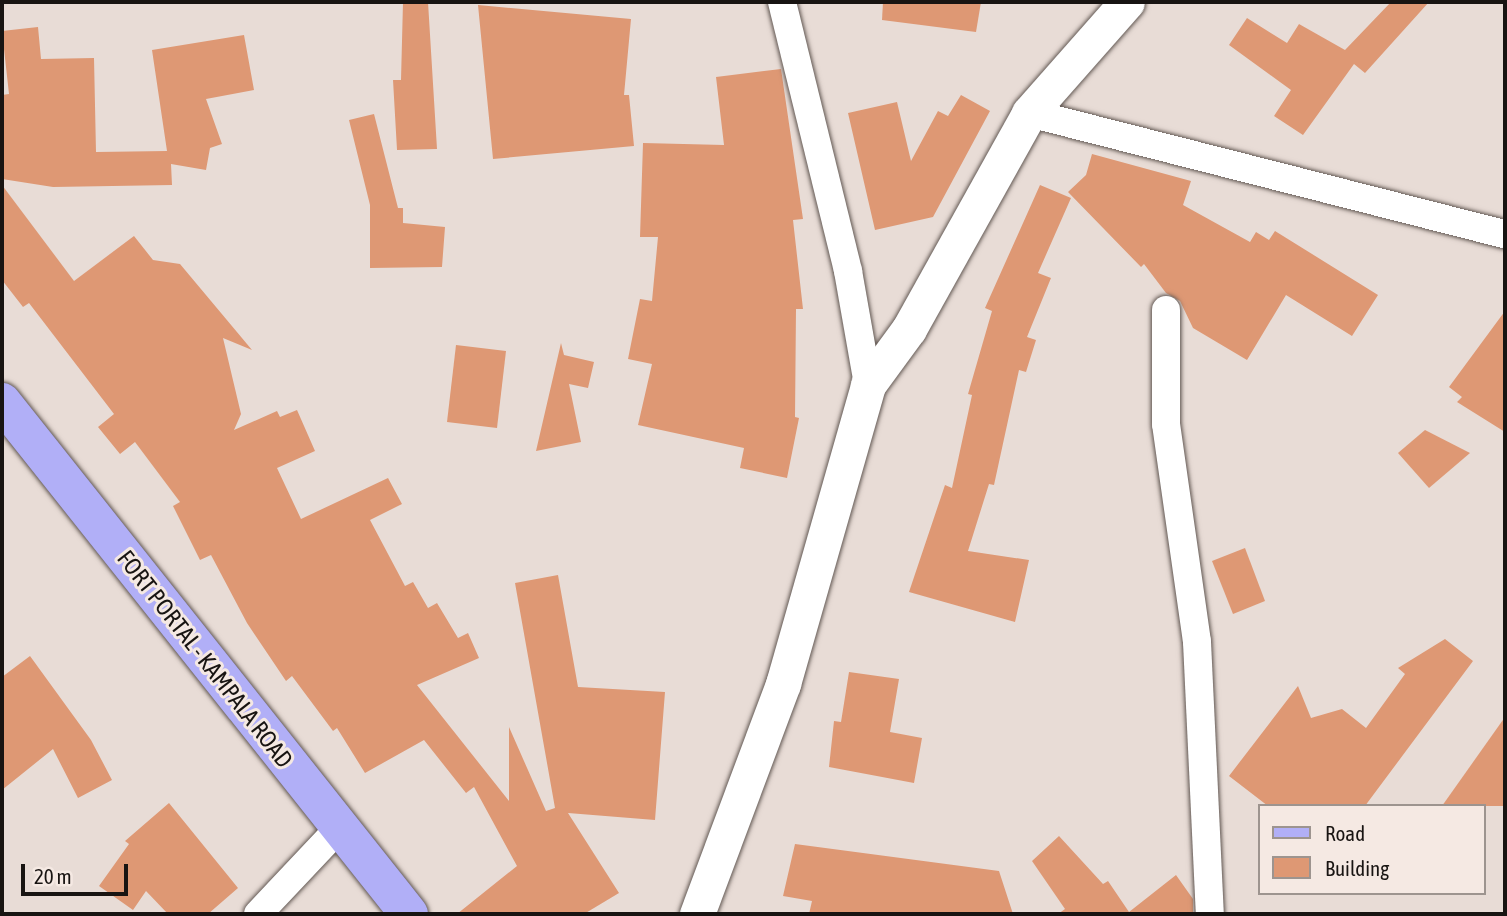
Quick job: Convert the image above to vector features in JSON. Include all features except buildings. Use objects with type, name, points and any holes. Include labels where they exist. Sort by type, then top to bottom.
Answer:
[{"type":"main road","name":"FORT PORTAL - KAMPALA ROAD","points":[[2,402],[409,914]]},
{"type":"street","points":[[782,2],[848,271],[868,385]]},
{"type":"street","points":[[697,914],[783,684],[868,385],[909,328],[1029,113],[1126,2]]},
{"type":"street","points":[[1029,113],[1505,234]]},
{"type":"street","points":[[1167,310],[1166,424],[1197,642],[1210,914]]},
{"type":"street","points":[[258,914],[339,828]]}]
